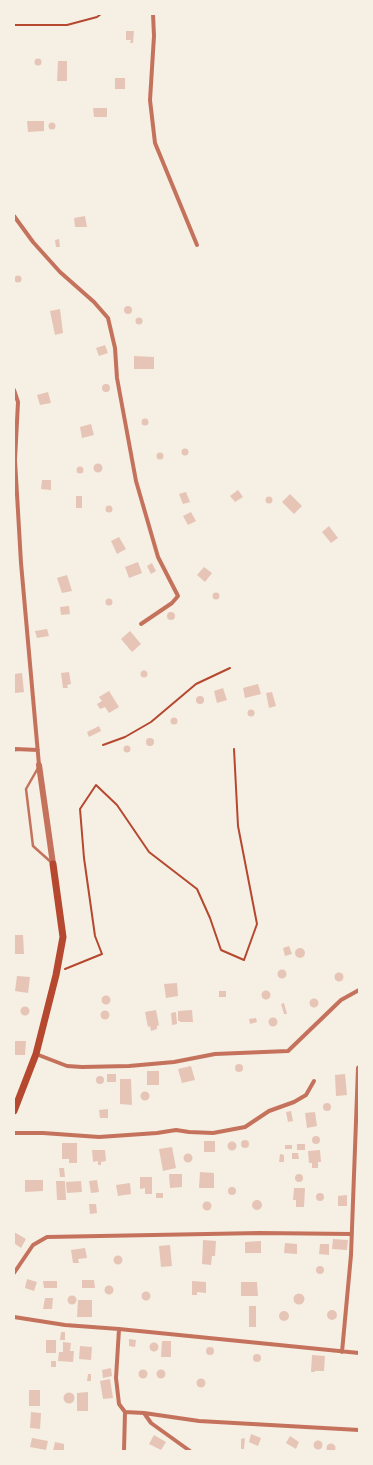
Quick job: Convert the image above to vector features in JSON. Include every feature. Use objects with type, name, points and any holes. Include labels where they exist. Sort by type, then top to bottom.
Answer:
[{"type":"main road","points":[[14,1111],[36,1054],[56,975],[63,937],[53,864]]},
{"type":"street","points":[[153,14],[154,36],[150,100],[155,144],[197,245]]},
{"type":"street","points":[[14,216],[33,242],[60,272],[94,302],[108,318],[115,348],[117,378],[136,481],[158,557],[178,596],[172,603],[141,624]]},
{"type":"street","points":[[14,390],[18,402],[15,460],[21,563],[39,765],[53,864]]},
{"type":"street","points":[[14,750],[38,750]]},
{"type":"street","points":[[36,1054],[67,1066],[82,1067],[129,1066],[174,1062],[215,1054],[288,1051],[341,1000],[359,990]]},
{"type":"street","points":[[342,1352],[352,1234],[359,1067]]},
{"type":"street","points":[[14,1132],[99,1137],[157,1133],[176,1130],[213,1133],[245,1127],[269,1111],[294,1102],[306,1095],[314,1081]]},
{"type":"street","points":[[14,1273],[33,1245],[47,1237],[260,1232],[352,1234]]},
{"type":"street","points":[[14,1316],[65,1325],[359,1353]]},
{"type":"street","points":[[119,1329],[116,1378],[119,1404],[125,1412],[124,1451]]},
{"type":"street","points":[[125,1412],[144,1413],[198,1421],[359,1430]]},
{"type":"street","points":[[144,1413],[151,1423],[190,1451]]},
{"type":"lane","points":[[39,765],[26,789],[33,846],[53,864]]},
{"type":"path","points":[[14,25],[67,25],[97,17],[101,14]]},
{"type":"path","points":[[103,745],[124,737],[151,722],[196,684],[230,668]]},
{"type":"path","points":[[64,963],[64,969],[102,954],[95,936],[84,858],[80,809],[96,785],[117,805],[149,852],[197,889],[210,918],[221,950],[244,960],[257,924],[238,826],[234,749]]},
{"type":"building","points":[[126,31],[134,31],[133,43],[130,43],[131,40],[126,40]]},
{"type":"building","points":[[38,58],[41,59],[41,65],[38,66],[35,65],[34,62],[35,59]]},
{"type":"building","points":[[58,61],[67,61],[67,81],[57,81]]},
{"type":"building","points":[[115,78],[125,78],[125,89],[115,89]]},
{"type":"building","points":[[93,108],[107,108],[107,117],[94,117]]},
{"type":"building","points":[[27,121],[44,121],[44,131],[28,132]]},
{"type":"building","points":[[52,122],[55,123],[55,129],[52,130],[49,129],[48,126],[49,123]]},
{"type":"building","points":[[85,216],[87,227],[75,227],[74,218]]},
{"type":"building","points":[[59,239],[60,247],[56,247],[55,240]]},
{"type":"building","points":[[18,275],[21,276],[21,282],[18,283],[15,282],[14,279],[15,276]]},
{"type":"building","points":[[126,306],[130,306],[132,310],[130,314],[126,314],[124,312],[124,308]]},
{"type":"building","points":[[60,309],[63,333],[55,335],[50,311]]},
{"type":"building","points":[[139,317],[142,318],[142,324],[139,325],[136,324],[135,321],[136,318]]},
{"type":"building","points":[[105,345],[108,353],[99,356],[96,348]]},
{"type":"building","points":[[134,356],[154,357],[154,369],[134,369]]},
{"type":"building","points":[[104,384],[108,384],[110,388],[108,392],[104,392],[102,390],[102,386]]},
{"type":"building","points":[[48,392],[51,403],[40,405],[37,395]]},
{"type":"building","points":[[145,418],[148,419],[148,425],[145,426],[142,425],[141,422],[142,419]]},
{"type":"building","points":[[91,424],[94,435],[82,438],[80,427]]},
{"type":"building","points":[[185,448],[188,449],[188,455],[185,456],[182,455],[181,452],[182,449]]},
{"type":"building","points":[[160,452],[163,453],[163,459],[160,460],[157,459],[156,456],[157,453]]},
{"type":"building","points":[[96,464],[100,464],[102,468],[100,472],[96,472],[94,470],[94,466]]},
{"type":"building","points":[[80,466],[83,467],[83,473],[80,474],[77,473],[76,470],[77,467]]},
{"type":"building","points":[[42,480],[51,480],[51,490],[41,489]]},
{"type":"building","points":[[238,490],[243,497],[235,502],[230,496]]},
{"type":"building","points":[[186,492],[190,502],[183,504],[179,494]]},
{"type":"building","points":[[290,494],[302,506],[294,514],[282,502]]},
{"type":"building","points":[[76,496],[82,496],[82,508],[76,508]]},
{"type":"building","points":[[269,497],[272,500],[269,503],[266,500]]},
{"type":"building","points":[[109,505],[112,506],[112,512],[109,513],[106,512],[105,509],[106,506]]},
{"type":"building","points":[[191,512],[196,521],[188,525],[183,516]]},
{"type":"building","points":[[329,526],[338,538],[331,543],[322,532]]},
{"type":"building","points":[[119,537],[126,549],[117,554],[111,541]]},
{"type":"building","points":[[138,562],[142,573],[129,578],[125,567]]},
{"type":"building","points":[[152,563],[156,571],[151,574],[147,566]]},
{"type":"building","points":[[204,567],[212,573],[205,582],[197,575]]},
{"type":"building","points":[[67,575],[72,591],[62,593],[57,578]]},
{"type":"building","points":[[216,592],[219,593],[219,599],[216,600],[213,599],[212,596],[213,593]]},
{"type":"building","points":[[109,598],[112,599],[112,605],[109,606],[106,605],[105,602],[106,599]]},
{"type":"building","points":[[69,606],[70,614],[61,615],[60,607]]},
{"type":"building","points":[[171,612],[174,613],[174,619],[171,620],[168,619],[167,616],[168,613]]},
{"type":"building","points":[[47,629],[49,636],[37,638],[35,631]]},
{"type":"building","points":[[130,631],[141,644],[132,652],[121,639]]},
{"type":"building","points":[[144,670],[147,671],[147,677],[144,678],[141,677],[140,674],[141,671]]},
{"type":"building","points":[[69,672],[71,684],[67,685],[68,688],[63,688],[61,673]]},
{"type":"building","points":[[22,673],[24,692],[15,693],[14,674]]},
{"type":"building","points":[[258,684],[261,694],[245,698],[243,688]]},
{"type":"building","points":[[223,688],[227,700],[217,703],[214,691]]},
{"type":"building","points":[[109,691],[119,707],[109,713],[105,707],[100,709],[97,704],[102,701],[99,697]]},
{"type":"building","points":[[272,692],[276,706],[269,708],[266,693]]},
{"type":"building","points":[[198,696],[202,696],[204,700],[202,704],[198,704],[196,702],[196,698]]},
{"type":"building","points":[[251,709],[254,710],[254,716],[251,717],[248,716],[247,713],[248,710]]},
{"type":"building","points":[[174,717],[177,718],[177,724],[174,725],[171,724],[170,721],[171,718]]},
{"type":"building","points":[[99,726],[101,731],[89,737],[87,732]]},
{"type":"building","points":[[150,738],[153,739],[153,745],[150,746],[147,745],[146,742],[147,739]]},
{"type":"building","points":[[127,745],[130,746],[130,752],[127,753],[124,752],[123,749],[124,746]]},
{"type":"building","points":[[15,935],[23,935],[24,954],[14,954]]},
{"type":"building","points":[[289,946],[292,954],[285,956],[283,948]]},
{"type":"building","points":[[298,948],[302,948],[304,949],[304,957],[298,958],[295,955],[295,951]]},
{"type":"building","points":[[280,970],[284,970],[286,974],[284,978],[280,978],[278,976],[278,972]]},
{"type":"building","points":[[337,973],[341,973],[343,977],[341,981],[337,981],[335,979],[335,975]]},
{"type":"building","points":[[17,976],[30,977],[28,993],[15,991]]},
{"type":"building","points":[[177,983],[178,996],[166,998],[164,984]]},
{"type":"building","points":[[219,991],[226,991],[226,997],[219,997]]},
{"type":"building","points":[[264,991],[268,991],[270,995],[268,999],[264,999],[262,997],[262,993]]},
{"type":"building","points":[[104,996],[108,996],[110,1000],[108,1004],[104,1004],[102,1002],[102,998]]},
{"type":"building","points":[[312,999],[316,999],[318,1003],[316,1007],[312,1007],[310,1005],[310,1001]]},
{"type":"building","points":[[284,1003],[287,1014],[284,1014],[281,1004]]},
{"type":"building","points":[[23,1007],[27,1007],[29,1011],[27,1015],[23,1015],[21,1013],[21,1009]]},
{"type":"building","points":[[156,1010],[159,1025],[157,1026],[157,1029],[151,1031],[150,1026],[148,1027],[145,1012]]},
{"type":"building","points":[[192,1010],[193,1022],[178,1021],[178,1011]]},
{"type":"building","points":[[103,1011],[107,1011],[109,1015],[107,1019],[103,1019],[101,1017],[101,1013]]},
{"type":"building","points":[[176,1012],[177,1024],[172,1025],[171,1013]]},
{"type":"building","points":[[256,1018],[257,1022],[250,1024],[249,1019]]},
{"type":"building","points":[[271,1018],[275,1018],[277,1022],[275,1026],[271,1026],[269,1024],[269,1020]]},
{"type":"building","points":[[14,1041],[26,1041],[25,1055],[14,1055]]},
{"type":"building","points":[[237,1064],[241,1064],[243,1068],[241,1072],[237,1072],[235,1070],[235,1066]]},
{"type":"building","points":[[191,1066],[195,1080],[182,1083],[178,1069]]},
{"type":"building","points":[[147,1071],[159,1071],[159,1085],[147,1085]]},
{"type":"building","points":[[107,1074],[116,1074],[116,1082],[107,1082]]},
{"type":"building","points":[[345,1074],[347,1095],[336,1096],[335,1075]]},
{"type":"building","points":[[98,1076],[102,1076],[104,1080],[102,1084],[98,1084],[96,1082],[96,1078]]},
{"type":"building","points":[[120,1079],[131,1079],[132,1105],[120,1104]]},
{"type":"building","points":[[145,1091],[150,1096],[145,1101],[140,1096]]},
{"type":"building","points":[[327,1103],[330,1104],[330,1110],[327,1111],[324,1110],[323,1107],[324,1104]]},
{"type":"building","points":[[108,1109],[108,1118],[100,1118],[99,1110]]},
{"type":"building","points":[[291,1111],[293,1121],[288,1122],[286,1112]]},
{"type":"building","points":[[315,1112],[317,1126],[307,1128],[305,1113]]},
{"type":"building","points":[[316,1136],[319,1137],[319,1143],[316,1144],[313,1143],[312,1140],[313,1137]]},
{"type":"building","points":[[245,1140],[248,1141],[248,1147],[245,1148],[242,1147],[241,1144],[242,1141]]},
{"type":"building","points":[[204,1141],[215,1141],[215,1152],[204,1152]]},
{"type":"building","points":[[230,1142],[234,1142],[236,1146],[234,1150],[230,1150],[228,1148],[228,1144]]},
{"type":"building","points":[[62,1143],[77,1143],[77,1163],[69,1163],[69,1159],[62,1159]]},
{"type":"building","points":[[297,1144],[305,1144],[305,1150],[297,1150]]},
{"type":"building","points":[[285,1145],[292,1145],[292,1149],[285,1149]]},
{"type":"building","points":[[172,1147],[176,1168],[163,1171],[159,1149]]},
{"type":"building","points":[[92,1150],[105,1150],[106,1161],[101,1162],[101,1165],[98,1165],[98,1161],[93,1162]]},
{"type":"building","points":[[320,1150],[321,1162],[318,1162],[318,1168],[312,1168],[312,1163],[309,1163],[308,1151]]},
{"type":"building","points":[[188,1153],[193,1158],[188,1163],[183,1158]]},
{"type":"building","points":[[292,1153],[298,1153],[299,1159],[292,1159]]},
{"type":"building","points":[[280,1154],[284,1155],[284,1162],[279,1162]]},
{"type":"building","points":[[59,1168],[64,1168],[65,1177],[60,1177]]},
{"type":"building","points":[[200,1172],[214,1173],[214,1188],[199,1188]]},
{"type":"building","points":[[169,1174],[182,1174],[182,1187],[170,1188]]},
{"type":"building","points":[[299,1174],[302,1175],[302,1181],[299,1182],[296,1181],[295,1178],[296,1175]]},
{"type":"building","points":[[140,1177],[152,1177],[152,1194],[145,1194],[145,1188],[140,1189]]},
{"type":"building","points":[[25,1180],[43,1180],[43,1191],[25,1192]]},
{"type":"building","points":[[97,1180],[99,1192],[91,1193],[89,1181]]},
{"type":"building","points":[[56,1181],[65,1181],[66,1200],[57,1200]]},
{"type":"building","points":[[81,1181],[82,1192],[67,1193],[66,1182]]},
{"type":"building","points":[[130,1183],[131,1194],[118,1196],[116,1185]]},
{"type":"building","points":[[232,1187],[235,1188],[235,1194],[232,1195],[229,1194],[228,1191],[229,1188]]},
{"type":"building","points":[[294,1188],[305,1188],[304,1207],[296,1207],[296,1200],[293,1200]]},
{"type":"building","points":[[156,1193],[163,1193],[163,1198],[156,1198]]},
{"type":"building","points":[[320,1193],[323,1194],[323,1200],[320,1201],[317,1200],[316,1197],[317,1194]]},
{"type":"building","points":[[347,1195],[347,1206],[338,1206],[338,1196]]},
{"type":"building","points":[[255,1200],[259,1200],[261,1201],[261,1209],[255,1210],[252,1207],[252,1203]]},
{"type":"building","points":[[205,1202],[209,1202],[211,1206],[209,1210],[205,1210],[203,1208],[203,1204]]},
{"type":"building","points":[[89,1204],[96,1204],[97,1213],[90,1214]]},
{"type":"building","points":[[14,1232],[26,1239],[21,1248],[15,1244],[14,1246]]},
{"type":"building","points":[[333,1239],[348,1240],[347,1250],[332,1249]]},
{"type":"building","points":[[203,1240],[216,1241],[215,1256],[212,1256],[211,1265],[202,1264]]},
{"type":"building","points":[[261,1241],[261,1253],[245,1253],[245,1242]]},
{"type":"building","points":[[285,1243],[297,1244],[297,1254],[284,1253]]},
{"type":"building","points":[[320,1244],[329,1244],[329,1255],[319,1254]]},
{"type":"building","points":[[170,1245],[172,1266],[161,1267],[159,1246]]},
{"type":"building","points":[[85,1248],[87,1258],[78,1259],[79,1263],[73,1263],[71,1250]]},
{"type":"building","points":[[118,1255],[123,1260],[118,1265],[113,1260]]},
{"type":"building","points":[[320,1266],[323,1267],[323,1273],[320,1274],[317,1273],[316,1270],[317,1267]]},
{"type":"building","points":[[27,1279],[37,1282],[34,1291],[25,1288]]},
{"type":"building","points":[[82,1280],[94,1280],[95,1288],[82,1288]]},
{"type":"building","points":[[43,1281],[57,1281],[57,1288],[44,1288]]},
{"type":"building","points":[[192,1281],[206,1282],[206,1293],[197,1292],[197,1295],[192,1295]]},
{"type":"building","points":[[241,1282],[257,1282],[258,1296],[241,1296]]},
{"type":"building","points":[[109,1285],[114,1290],[109,1295],[104,1290]]},
{"type":"building","points":[[146,1291],[151,1296],[146,1301],[141,1296]]},
{"type":"building","points":[[297,1294],[301,1294],[303,1295],[303,1303],[297,1304],[294,1301],[294,1297]]},
{"type":"building","points":[[70,1296],[74,1296],[76,1300],[74,1304],[70,1304],[68,1302],[68,1298]]},
{"type":"building","points":[[45,1298],[53,1298],[52,1309],[43,1309]]},
{"type":"building","points":[[78,1300],[92,1300],[92,1317],[77,1317]]},
{"type":"building","points":[[249,1306],[256,1306],[256,1327],[249,1327]]},
{"type":"building","points":[[330,1310],[334,1310],[337,1315],[334,1320],[330,1320],[327,1317],[327,1313]]},
{"type":"building","points":[[282,1311],[286,1311],[288,1312],[288,1320],[282,1321],[279,1318],[279,1314]]},
{"type":"building","points":[[61,1332],[65,1332],[65,1340],[60,1340]]},
{"type":"building","points":[[129,1339],[136,1340],[135,1347],[129,1346]]},
{"type":"building","points":[[46,1340],[56,1340],[56,1353],[46,1353]]},
{"type":"building","points":[[162,1341],[171,1341],[171,1357],[161,1357]]},
{"type":"building","points":[[63,1342],[71,1343],[70,1351],[74,1351],[73,1362],[58,1361],[59,1352],[63,1352]]},
{"type":"building","points":[[154,1342],[159,1347],[154,1352],[149,1347]]},
{"type":"building","points":[[80,1346],[92,1347],[91,1360],[79,1359]]},
{"type":"building","points":[[210,1347],[213,1348],[213,1354],[210,1355],[207,1354],[206,1351],[207,1348]]},
{"type":"building","points":[[257,1354],[260,1355],[260,1361],[257,1362],[254,1361],[253,1358],[254,1355]]},
{"type":"building","points":[[312,1355],[325,1356],[324,1371],[311,1372]]},
{"type":"building","points":[[51,1361],[56,1361],[56,1367],[51,1367]]},
{"type":"building","points":[[111,1368],[112,1376],[103,1378],[102,1370]]},
{"type":"building","points":[[143,1369],[148,1374],[143,1379],[138,1374]]},
{"type":"building","points":[[161,1369],[166,1374],[161,1379],[156,1374]]},
{"type":"building","points":[[88,1374],[91,1374],[91,1381],[87,1381]]},
{"type":"building","points":[[110,1379],[113,1398],[103,1399],[100,1381]]},
{"type":"building","points":[[199,1379],[203,1379],[205,1383],[203,1387],[199,1387],[197,1385],[197,1381]]},
{"type":"building","points":[[29,1390],[40,1390],[40,1406],[29,1406]]},
{"type":"building","points":[[88,1392],[88,1411],[77,1411],[77,1393]]},
{"type":"building","points":[[67,1393],[71,1393],[73,1394],[73,1402],[67,1403],[64,1400],[64,1396]]},
{"type":"building","points":[[31,1412],[41,1413],[40,1429],[30,1428]]},
{"type":"building","points":[[251,1434],[261,1438],[258,1446],[249,1442]]},
{"type":"building","points":[[154,1435],[166,1442],[161,1450],[149,1444]]},
{"type":"building","points":[[290,1436],[299,1442],[296,1449],[286,1443]]},
{"type":"building","points":[[32,1438],[48,1441],[46,1450],[30,1447]]},
{"type":"building","points":[[245,1438],[244,1449],[241,1449],[241,1439]]},
{"type":"building","points":[[316,1441],[320,1441],[322,1445],[320,1449],[316,1449],[314,1447],[314,1443]]},
{"type":"building","points":[[55,1442],[64,1444],[64,1451],[53,1451]]},
{"type":"building","points":[[329,1444],[333,1444],[335,1448],[333,1452],[329,1452],[327,1450],[327,1446]]}]
